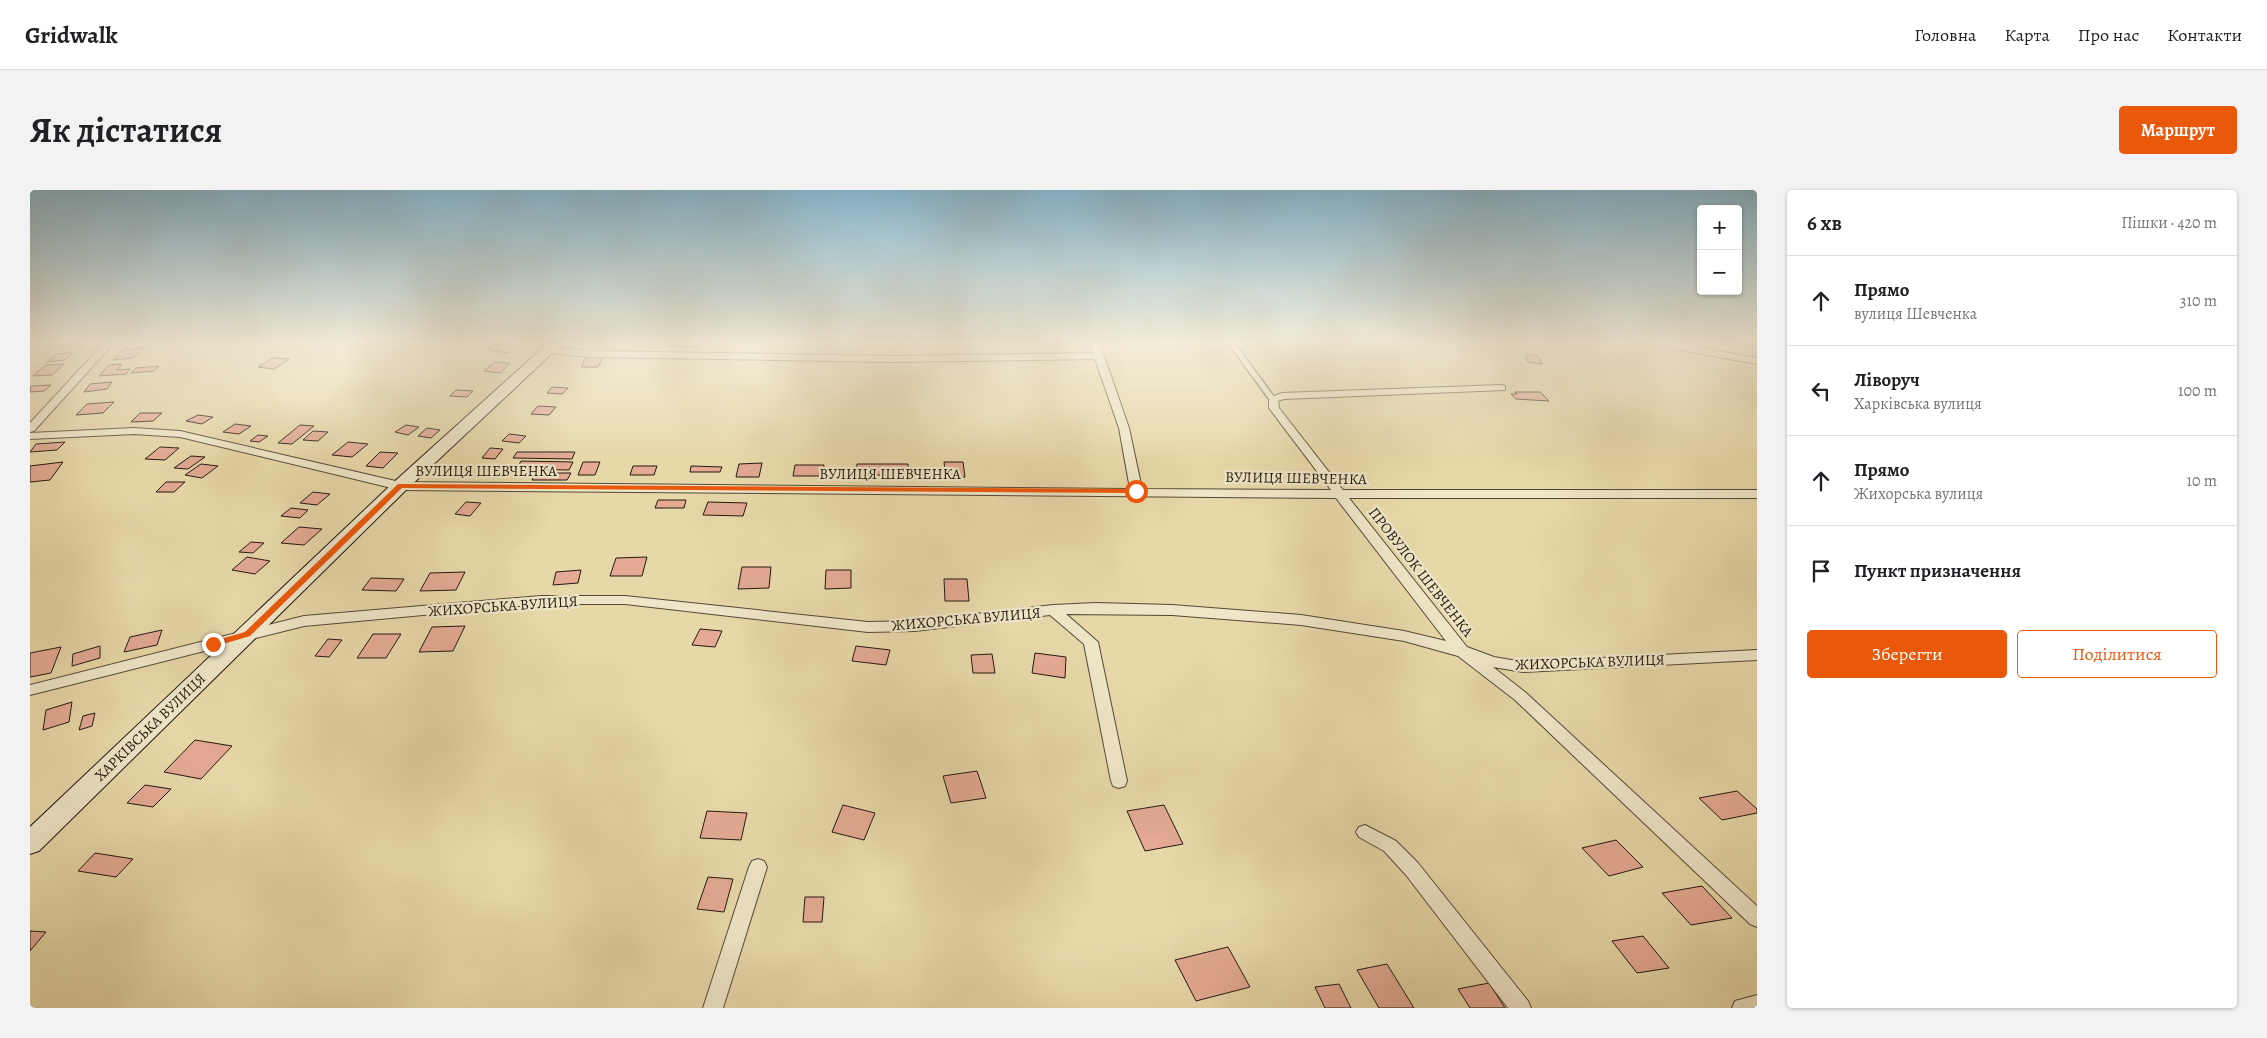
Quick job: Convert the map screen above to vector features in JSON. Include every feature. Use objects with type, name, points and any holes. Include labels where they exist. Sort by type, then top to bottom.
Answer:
[{"type":"main road","name":"ХАРКІВСЬКА ВУЛИЦЯ","points":[[30,843],[400,486],[514,382]]},
{"type":"street","points":[[30,429],[73,382]]},
{"type":"street","points":[[1109,382],[1124,428],[1136,491]]},
{"type":"street","points":[[1273,400],[1282,396],[1501,388]]},
{"type":"street","name":"ПРОВУЛОК ШЕВЧЕНКА","points":[[1273,400],[1274,408],[1432,616],[1462,651],[1520,696],[1757,918]]},
{"type":"street","name":"ВУЛИЦЯ ШЕВЧЕНКА","points":[[30,436],[134,431],[180,434],[400,486],[1340,494],[1757,494]]},
{"type":"street","name":"ЖИХОРСЬКА ВУЛИЦЯ","points":[[30,690],[304,621],[540,600],[625,600],[868,627],[915,626],[1053,610],[1096,608],[1172,610],[1301,620],[1404,636],[1436,643],[1493,662],[1523,667],[1757,655]]},
{"type":"street","points":[[1053,610],[1091,642],[1119,781]]},
{"type":"street","points":[[1365,832],[1390,846],[1412,869],[1521,1008]]},
{"type":"street","points":[[713,1008],[758,867]]},
{"type":"street","points":[[1742,1008],[1757,1005]]},
{"type":"lane","points":[[1260,382],[1273,400]]},
{"type":"building","points":[[112,382],[107,389],[84,392],[90,384]]},
{"type":"building","points":[[51,385],[44,391],[30,392],[31,386]]},
{"type":"building","points":[[552,387],[568,388],[562,394],[547,393]]},
{"type":"building","points":[[456,390],[473,391],[467,397],[450,396]]},
{"type":"building","points":[[1515,392],[1540,392],[1549,401],[1516,399],[1511,394],[1517,394]]},
{"type":"building","points":[[114,402],[103,413],[76,415],[87,404]]},
{"type":"building","points":[[538,406],[556,407],[549,415],[531,414]]},
{"type":"building","points":[[140,413],[162,413],[153,421],[131,422]]},
{"type":"building","points":[[198,415],[213,417],[202,424],[186,421]]},
{"type":"building","points":[[235,424],[251,426],[239,434],[223,432]]},
{"type":"building","points":[[300,425],[314,426],[292,444],[278,443]]},
{"type":"building","points":[[406,425],[419,427],[408,435],[395,432]]},
{"type":"building","points":[[427,428],[440,430],[431,438],[418,436]]},
{"type":"building","points":[[313,431],[328,432],[318,441],[303,440]]},
{"type":"building","points":[[509,434],[526,436],[519,443],[502,441]]},
{"type":"building","points":[[258,435],[268,436],[259,442],[250,441]]},
{"type":"building","points":[[65,442],[57,450],[30,452],[36,444]]},
{"type":"building","points":[[348,442],[368,444],[352,457],[332,455]]},
{"type":"building","points":[[160,447],[179,448],[165,460],[145,459]]},
{"type":"building","points":[[490,448],[503,449],[495,459],[482,458]]},
{"type":"building","points":[[380,452],[398,453],[383,468],[366,466]]},
{"type":"building","points":[[517,452],[575,452],[572,459],[513,458]]},
{"type":"building","points":[[191,456],[205,457],[188,469],[174,468]]},
{"type":"building","points":[[521,461],[573,462],[569,470],[517,469]]},
{"type":"building","points":[[63,462],[50,480],[30,482],[30,466]]},
{"type":"building","points":[[583,462],[600,462],[595,475],[578,475]]},
{"type":"building","points":[[944,462],[963,462],[965,477],[946,478]]},
{"type":"building","points":[[762,463],[759,477],[736,477],[739,464]]},
{"type":"building","points":[[201,464],[218,466],[202,478],[185,475]]},
{"type":"building","points":[[857,464],[908,464],[909,475],[856,475]]},
{"type":"building","points":[[795,465],[824,465],[823,476],[793,476]]},
{"type":"building","points":[[485,466],[513,468],[507,475],[478,473]]},
{"type":"building","points":[[633,466],[657,466],[654,475],[630,475]]},
{"type":"building","points":[[691,466],[722,467],[720,472],[690,472]]},
{"type":"building","points":[[535,473],[571,473],[567,480],[532,480]]},
{"type":"building","points":[[166,482],[185,482],[174,492],[156,492]]},
{"type":"building","points":[[313,492],[330,494],[317,505],[300,503]]},
{"type":"building","points":[[658,500],[686,500],[684,508],[655,508]]},
{"type":"building","points":[[466,502],[481,503],[470,516],[455,514]]},
{"type":"building","points":[[708,502],[747,503],[743,516],[703,515]]},
{"type":"building","points":[[291,508],[308,510],[300,518],[281,516]]},
{"type":"building","points":[[299,527],[322,529],[304,545],[281,543]]},
{"type":"building","points":[[251,542],[264,543],[253,553],[239,552]]},
{"type":"building","points":[[247,557],[270,561],[255,574],[232,570]]},
{"type":"building","points":[[647,557],[642,576],[610,576],[616,558]]},
{"type":"building","points":[[742,567],[771,567],[769,588],[738,589]]},
{"type":"building","points":[[581,570],[578,583],[553,585],[556,572]]},
{"type":"building","points":[[826,570],[851,570],[851,588],[825,589]]},
{"type":"building","points":[[465,572],[456,590],[420,591],[430,573]]},
{"type":"building","points":[[371,578],[404,579],[396,591],[362,590]]},
{"type":"building","points":[[944,579],[967,579],[969,601],[945,601]]},
{"type":"building","points":[[465,626],[453,651],[419,652],[432,627]]},
{"type":"building","points":[[700,629],[722,631],[715,647],[692,645]]},
{"type":"building","points":[[162,630],[157,645],[124,652],[130,637]]},
{"type":"building","points":[[373,634],[401,634],[386,658],[357,658]]},
{"type":"building","points":[[328,639],[342,640],[329,657],[315,656]]},
{"type":"building","points":[[100,646],[100,658],[72,666],[73,654]]},
{"type":"building","points":[[856,646],[890,650],[886,665],[852,661]]},
{"type":"building","points":[[61,647],[51,673],[30,677],[30,653]]},
{"type":"building","points":[[1035,653],[1066,657],[1065,678],[1032,673]]},
{"type":"building","points":[[992,654],[995,673],[973,673],[971,655]]},
{"type":"building","points":[[72,702],[69,722],[43,730],[46,710]]},
{"type":"building","points":[[95,713],[92,726],[79,730],[83,716]]},
{"type":"building","points":[[195,740],[232,746],[201,779],[164,772]]},
{"type":"building","points":[[977,771],[986,798],[951,803],[943,776]]},
{"type":"building","points":[[145,785],[171,789],[153,807],[127,803]]},
{"type":"building","points":[[1737,791],[1757,809],[1757,813],[1722,820],[1699,798]]},
{"type":"building","points":[[843,805],[875,813],[864,840],[832,832]]},
{"type":"building","points":[[1164,805],[1183,844],[1145,851],[1127,811]]},
{"type":"building","points":[[707,811],[747,813],[741,840],[700,838]]},
{"type":"building","points":[[1616,840],[1643,867],[1609,876],[1582,848]]},
{"type":"building","points":[[95,853],[133,859],[116,877],[78,871]]},
{"type":"building","points":[[708,877],[733,879],[724,912],[697,909]]},
{"type":"building","points":[[1702,886],[1732,918],[1691,925],[1662,893]]},
{"type":"building","points":[[805,897],[824,897],[822,922],[803,922]]},
{"type":"building","points":[[30,931],[46,932],[30,951]]},
{"type":"building","points":[[1643,936],[1669,968],[1637,973],[1612,941]]},
{"type":"building","points":[[1228,947],[1250,987],[1196,1001],[1175,960]]},
{"type":"building","points":[[1387,964],[1414,1008],[1379,1008],[1357,970]]},
{"type":"building","points":[[1489,983],[1505,1008],[1470,1008],[1458,989]]},
{"type":"building","points":[[1339,984],[1351,1008],[1325,1008],[1315,987]]},
{"type":"route","points":[[213,644],[248,634],[400,486],[1136,491]]}]
